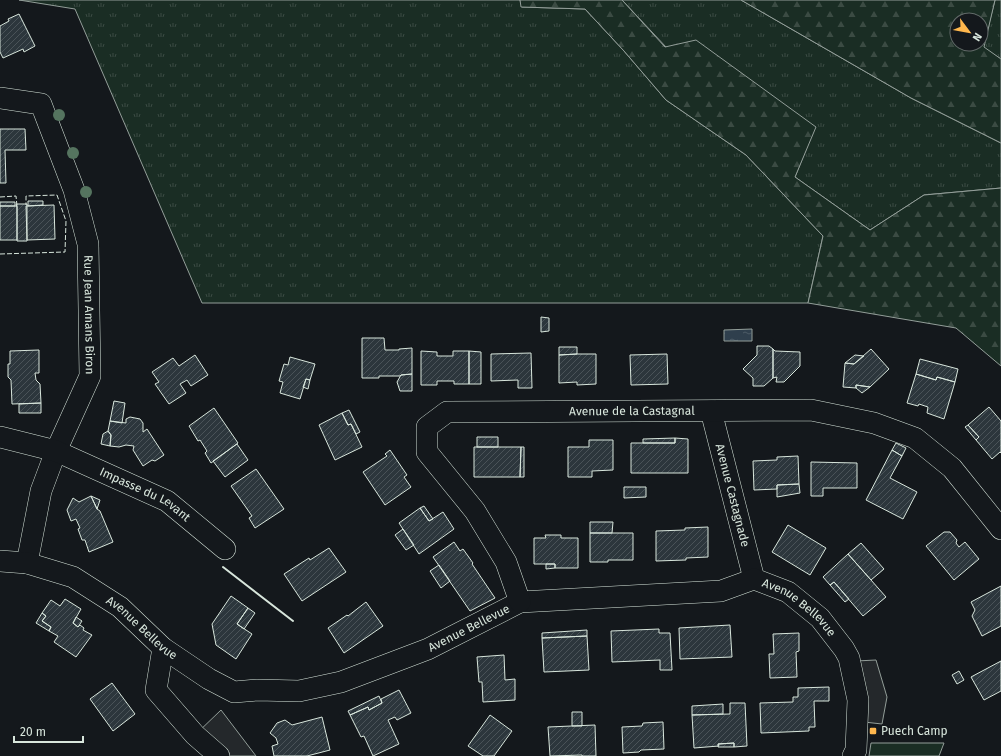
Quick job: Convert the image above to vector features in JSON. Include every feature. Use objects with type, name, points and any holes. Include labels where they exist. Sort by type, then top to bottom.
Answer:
[{"type":"street","name":"Rue Jean Amans Biron","points":[[0,98],[41,104],[74,190],[88,244],[90,376],[56,451],[41,491],[27,563]]},
{"type":"street","name":"Avenue de la Castagnal","points":[[520,602],[506,562],[475,510],[427,452],[427,427],[447,412],[811,410],[874,423],[915,438],[952,468],[1001,529]]},
{"type":"street","name":"Avenue Castagnade","points":[[711,411],[754,579]]},
{"type":"street","name":"Impasse du Levant","points":[[0,437],[56,451],[167,501],[225,549]]},
{"type":"street","name":"Avenue Bellevue","points":[[0,562],[27,563],[73,577],[120,607],[163,648],[209,679],[234,692],[257,690],[299,691],[341,682],[428,649],[520,602],[721,591],[754,579],[788,592],[820,618],[844,649],[849,658],[858,700],[856,750],[853,756]]},
{"type":"street","points":[[163,648],[156,690],[195,735],[219,756]]},
{"type":"green space","points":[[19,0],[520,0],[522,7],[585,9],[624,51],[666,100],[746,155],[823,236],[808,303],[202,303],[75,9]]},
{"type":"green space","points":[[520,0],[622,0],[665,47],[696,40],[816,127],[795,177],[870,230],[924,195],[1001,188],[1001,366],[956,328],[808,303],[823,236],[746,155],[666,100],[624,51],[585,9],[521,7]]},
{"type":"green space","points":[[622,0],[741,0],[911,98],[1001,143],[1001,188],[924,195],[870,230],[795,177],[815,127],[666,47]]},
{"type":"green space","points":[[741,0],[995,0],[989,26],[989,12],[949,12],[949,52],[989,52],[989,51],[1001,59],[1001,143],[911,98]]},
{"type":"green space","points":[[995,0],[1001,0],[1001,59],[989,52],[989,24]]},
{"type":"green space","points":[[871,743],[944,743],[939,756],[869,756]]},
{"type":"shaded area","points":[[876,660],[887,697],[882,724],[864,722],[856,661]]},
{"type":"shaded area","points":[[221,710],[256,756],[226,756],[195,735]]},
{"type":"water","points":[[752,329],[752,341],[724,341],[724,330]]},
{"type":"building","points":[[19,14],[35,46],[24,52],[23,49],[3,58],[0,52],[0,26],[9,21],[8,19]]},
{"type":"building","points":[[0,129],[25,129],[26,150],[5,150],[6,183],[0,183]]},
{"type":"building","points":[[28,201],[43,201],[43,205],[28,206]]},
{"type":"building","points":[[0,202],[15,202],[15,206],[0,206]]},
{"type":"building","points":[[16,204],[27,204],[27,241],[17,241]]},
{"type":"building","points":[[54,205],[55,239],[27,240],[26,206]]},
{"type":"building","points":[[0,206],[17,206],[17,240],[0,240]]},
{"type":"building","points":[[541,317],[549,318],[549,331],[541,332]]},
{"type":"building","points":[[362,338],[384,338],[385,350],[412,348],[412,374],[400,376],[379,376],[379,378],[362,378]]},
{"type":"building","points":[[757,346],[769,346],[773,349],[773,378],[764,386],[753,386],[753,378],[743,369],[757,355]]},
{"type":"building","points":[[559,347],[577,347],[577,354],[559,355]]},
{"type":"building","points":[[773,349],[775,351],[800,352],[800,366],[784,382],[776,382],[777,377],[773,378]]},
{"type":"building","points":[[871,349],[889,369],[870,387],[856,385],[856,388],[843,387],[845,363],[854,364]]},
{"type":"building","points":[[39,350],[39,373],[35,373],[36,380],[40,384],[41,403],[12,404],[11,380],[8,377],[10,351]]},
{"type":"building","points":[[421,351],[437,352],[437,356],[453,356],[453,351],[469,351],[469,384],[454,384],[454,381],[437,381],[437,385],[421,385]]},
{"type":"building","points":[[469,351],[481,352],[481,384],[469,384]]},
{"type":"building","points":[[531,353],[532,388],[518,388],[518,380],[491,381],[491,354]]},
{"type":"building","points":[[596,354],[596,384],[577,385],[577,382],[559,383],[559,355]]},
{"type":"building","points":[[667,354],[668,384],[631,385],[630,355]]},
{"type":"building","points":[[195,355],[208,375],[191,386],[187,380],[180,384],[186,393],[169,404],[155,384],[159,382],[152,372],[173,358],[179,366]]},
{"type":"building","points":[[855,355],[864,356],[854,364],[845,363]]},
{"type":"building","points":[[290,357],[315,364],[310,380],[306,379],[300,399],[280,393],[283,382],[279,381],[284,364],[288,365]]},
{"type":"building","points":[[920,359],[958,369],[955,382],[937,377],[936,380],[916,374]]},
{"type":"building","points":[[412,374],[412,391],[400,391],[397,382],[401,375]]},
{"type":"building","points":[[916,374],[936,380],[937,377],[955,382],[944,419],[927,413],[928,407],[919,404],[918,406],[907,403]]},
{"type":"building","points":[[306,379],[310,380],[308,389],[303,387]]},
{"type":"building","points":[[856,385],[870,387],[862,393],[856,388]]},
{"type":"building","points":[[114,401],[125,403],[122,423],[110,421]]},
{"type":"building","points":[[41,403],[41,413],[19,413],[19,404]]},
{"type":"building","points":[[989,407],[1001,421],[1001,453],[1000,452],[992,459],[976,440],[979,437],[968,425]]},
{"type":"building","points":[[214,408],[238,443],[211,463],[205,453],[207,451],[200,440],[198,441],[189,426]]},
{"type":"building","points":[[349,410],[360,432],[356,434],[351,424],[348,425],[342,413]]},
{"type":"building","points":[[342,413],[348,425],[351,424],[362,447],[335,460],[319,425]]},
{"type":"building","points":[[130,417],[140,419],[143,423],[143,432],[147,429],[164,455],[143,466],[133,450],[134,446],[110,446],[111,435],[108,431],[110,421],[126,423],[126,419]]},
{"type":"building","points":[[968,425],[979,437],[976,440],[965,427]]},
{"type":"building","points":[[108,431],[111,435],[110,446],[101,444],[103,434]]},
{"type":"building","points":[[477,437],[498,437],[498,447],[477,447]]},
{"type":"building","points":[[675,438],[675,443],[643,443],[643,439]]},
{"type":"building","points":[[675,438],[688,439],[688,473],[631,473],[631,443],[675,443]]},
{"type":"building","points":[[589,440],[613,440],[613,470],[592,471],[592,477],[568,477],[568,447],[589,447]]},
{"type":"building","points":[[896,443],[906,448],[902,456],[892,450]]},
{"type":"building","points":[[237,444],[248,460],[225,477],[213,461]]},
{"type":"building","points":[[474,447],[521,447],[520,477],[474,477]]},
{"type":"building","points":[[521,447],[524,447],[524,477],[520,477]]},
{"type":"building","points":[[390,450],[407,475],[404,477],[411,487],[385,505],[363,472],[387,456],[385,454]]},
{"type":"building","points":[[892,450],[902,456],[890,478],[917,492],[903,519],[866,500]]},
{"type":"building","points":[[798,456],[799,484],[777,485],[777,489],[754,490],[753,461],[777,460],[777,457]]},
{"type":"building","points":[[811,462],[857,463],[857,488],[823,488],[823,496],[811,496]]},
{"type":"building","points":[[256,469],[284,509],[255,528],[249,518],[252,516],[231,486]]},
{"type":"building","points":[[799,484],[800,493],[777,497],[777,485]]},
{"type":"building","points":[[624,487],[646,487],[646,497],[624,498]]},
{"type":"building","points":[[91,496],[97,509],[100,511],[113,542],[89,552],[85,540],[82,540],[78,529],[80,528],[76,519],[71,521],[67,510],[73,498],[79,502]]},
{"type":"building","points":[[91,496],[100,500],[97,509]]},
{"type":"building","points":[[424,506],[433,519],[429,521],[420,508]]},
{"type":"building","points":[[420,508],[429,521],[443,512],[454,529],[419,554],[399,523]]},
{"type":"building","points":[[590,522],[613,522],[612,533],[590,533]]},
{"type":"building","points":[[788,525],[826,548],[810,575],[772,552]]},
{"type":"building","points":[[708,527],[708,557],[686,558],[686,560],[656,561],[656,531],[685,530],[685,528]]},
{"type":"building","points":[[403,529],[414,545],[406,550],[395,535]]},
{"type":"building","points":[[944,532],[950,532],[957,540],[956,543],[959,547],[965,542],[979,559],[954,580],[926,546]]},
{"type":"building","points":[[590,533],[633,533],[633,560],[590,562]]},
{"type":"building","points":[[545,535],[561,535],[561,538],[578,538],[578,568],[555,568],[555,564],[534,564],[534,538],[546,538]]},
{"type":"building","points":[[454,542],[460,551],[463,549],[495,598],[470,611],[433,557]]},
{"type":"building","points":[[861,543],[884,569],[871,580],[848,554]]},
{"type":"building","points":[[329,548],[346,572],[302,601],[284,574],[309,558],[310,560]]},
{"type":"building","points":[[848,554],[886,597],[863,616],[834,582],[830,585],[823,577]]},
{"type":"building","points":[[546,564],[555,564],[555,568],[546,569]]},
{"type":"building","points":[[439,565],[450,581],[441,588],[430,571]]},
{"type":"building","points":[[834,582],[849,599],[845,602],[830,585]]},
{"type":"building","points":[[1001,586],[1001,626],[982,636],[972,616],[975,610],[971,602]]},
{"type":"building","points":[[231,596],[248,608],[237,624],[252,634],[236,659],[216,645],[212,624]]},
{"type":"building","points":[[65,599],[81,609],[73,623],[78,627],[80,625],[84,628],[83,630],[92,635],[76,657],[54,642],[58,636],[49,631],[51,627],[42,621],[46,616],[42,613],[51,600],[60,606]]},
{"type":"building","points":[[366,602],[383,626],[344,653],[328,628],[347,615],[348,616]]},
{"type":"building","points":[[248,608],[255,613],[244,629],[237,624]]},
{"type":"building","points":[[42,613],[46,616],[42,621],[51,627],[49,631],[36,623]]},
{"type":"building","points":[[76,617],[82,621],[78,627],[73,623]]},
{"type":"building","points":[[730,625],[732,657],[680,659],[679,628]]},
{"type":"building","points":[[659,629],[659,633],[670,633],[672,670],[660,670],[660,660],[612,662],[611,631]]},
{"type":"building","points":[[587,630],[587,636],[542,638],[542,633]]},
{"type":"building","points":[[799,633],[799,651],[796,652],[797,677],[770,678],[769,654],[774,654],[773,634]]},
{"type":"building","points":[[587,636],[589,670],[544,672],[542,638]]},
{"type":"building","points":[[504,655],[505,680],[515,679],[515,700],[483,702],[482,682],[479,682],[477,657]]},
{"type":"building","points":[[1001,661],[1001,691],[984,700],[971,677]]},
{"type":"building","points":[[959,671],[964,680],[957,684],[952,675]]},
{"type":"building","points":[[112,683],[135,714],[113,731],[90,699]]},
{"type":"building","points":[[829,687],[829,701],[814,701],[815,727],[809,727],[809,731],[761,733],[760,703],[793,702],[793,697],[798,697],[798,688]]},
{"type":"building","points":[[399,690],[411,713],[397,720],[395,717],[388,720],[399,744],[373,756],[364,736],[361,737],[350,715],[368,707],[369,710],[382,703],[381,699]]},
{"type":"building","points":[[379,696],[382,703],[369,710],[368,707],[350,715],[348,711]]},
{"type":"building","points":[[730,703],[745,703],[747,746],[734,747],[734,743],[694,748],[692,715],[730,714]]},
{"type":"building","points":[[723,704],[723,714],[692,715],[692,706]]},
{"type":"building","points":[[572,712],[582,712],[582,726],[572,726]]},
{"type":"building","points":[[490,715],[512,731],[494,756],[483,756],[468,746]]},
{"type":"building","points":[[322,717],[330,750],[307,756],[274,756],[272,746],[278,744],[276,738],[270,733],[277,723],[285,720],[292,725]]},
{"type":"building","points":[[663,722],[664,749],[641,750],[639,752],[623,753],[622,727],[642,726],[643,723]]},
{"type":"building","points":[[595,725],[596,756],[550,756],[548,727]]},
{"type":"building","points":[[734,743],[734,747],[718,747],[718,744]]},
{"type":"fence","points":[[0,254],[65,252],[66,221],[57,195],[26,196],[26,205]]},
{"type":"fence","points":[[0,197],[16,196],[17,206]]},
{"type":"wall","points":[[223,567],[293,621]]},
{"type":"place","name":"Puech Camp","points":[[873,731]]}]
